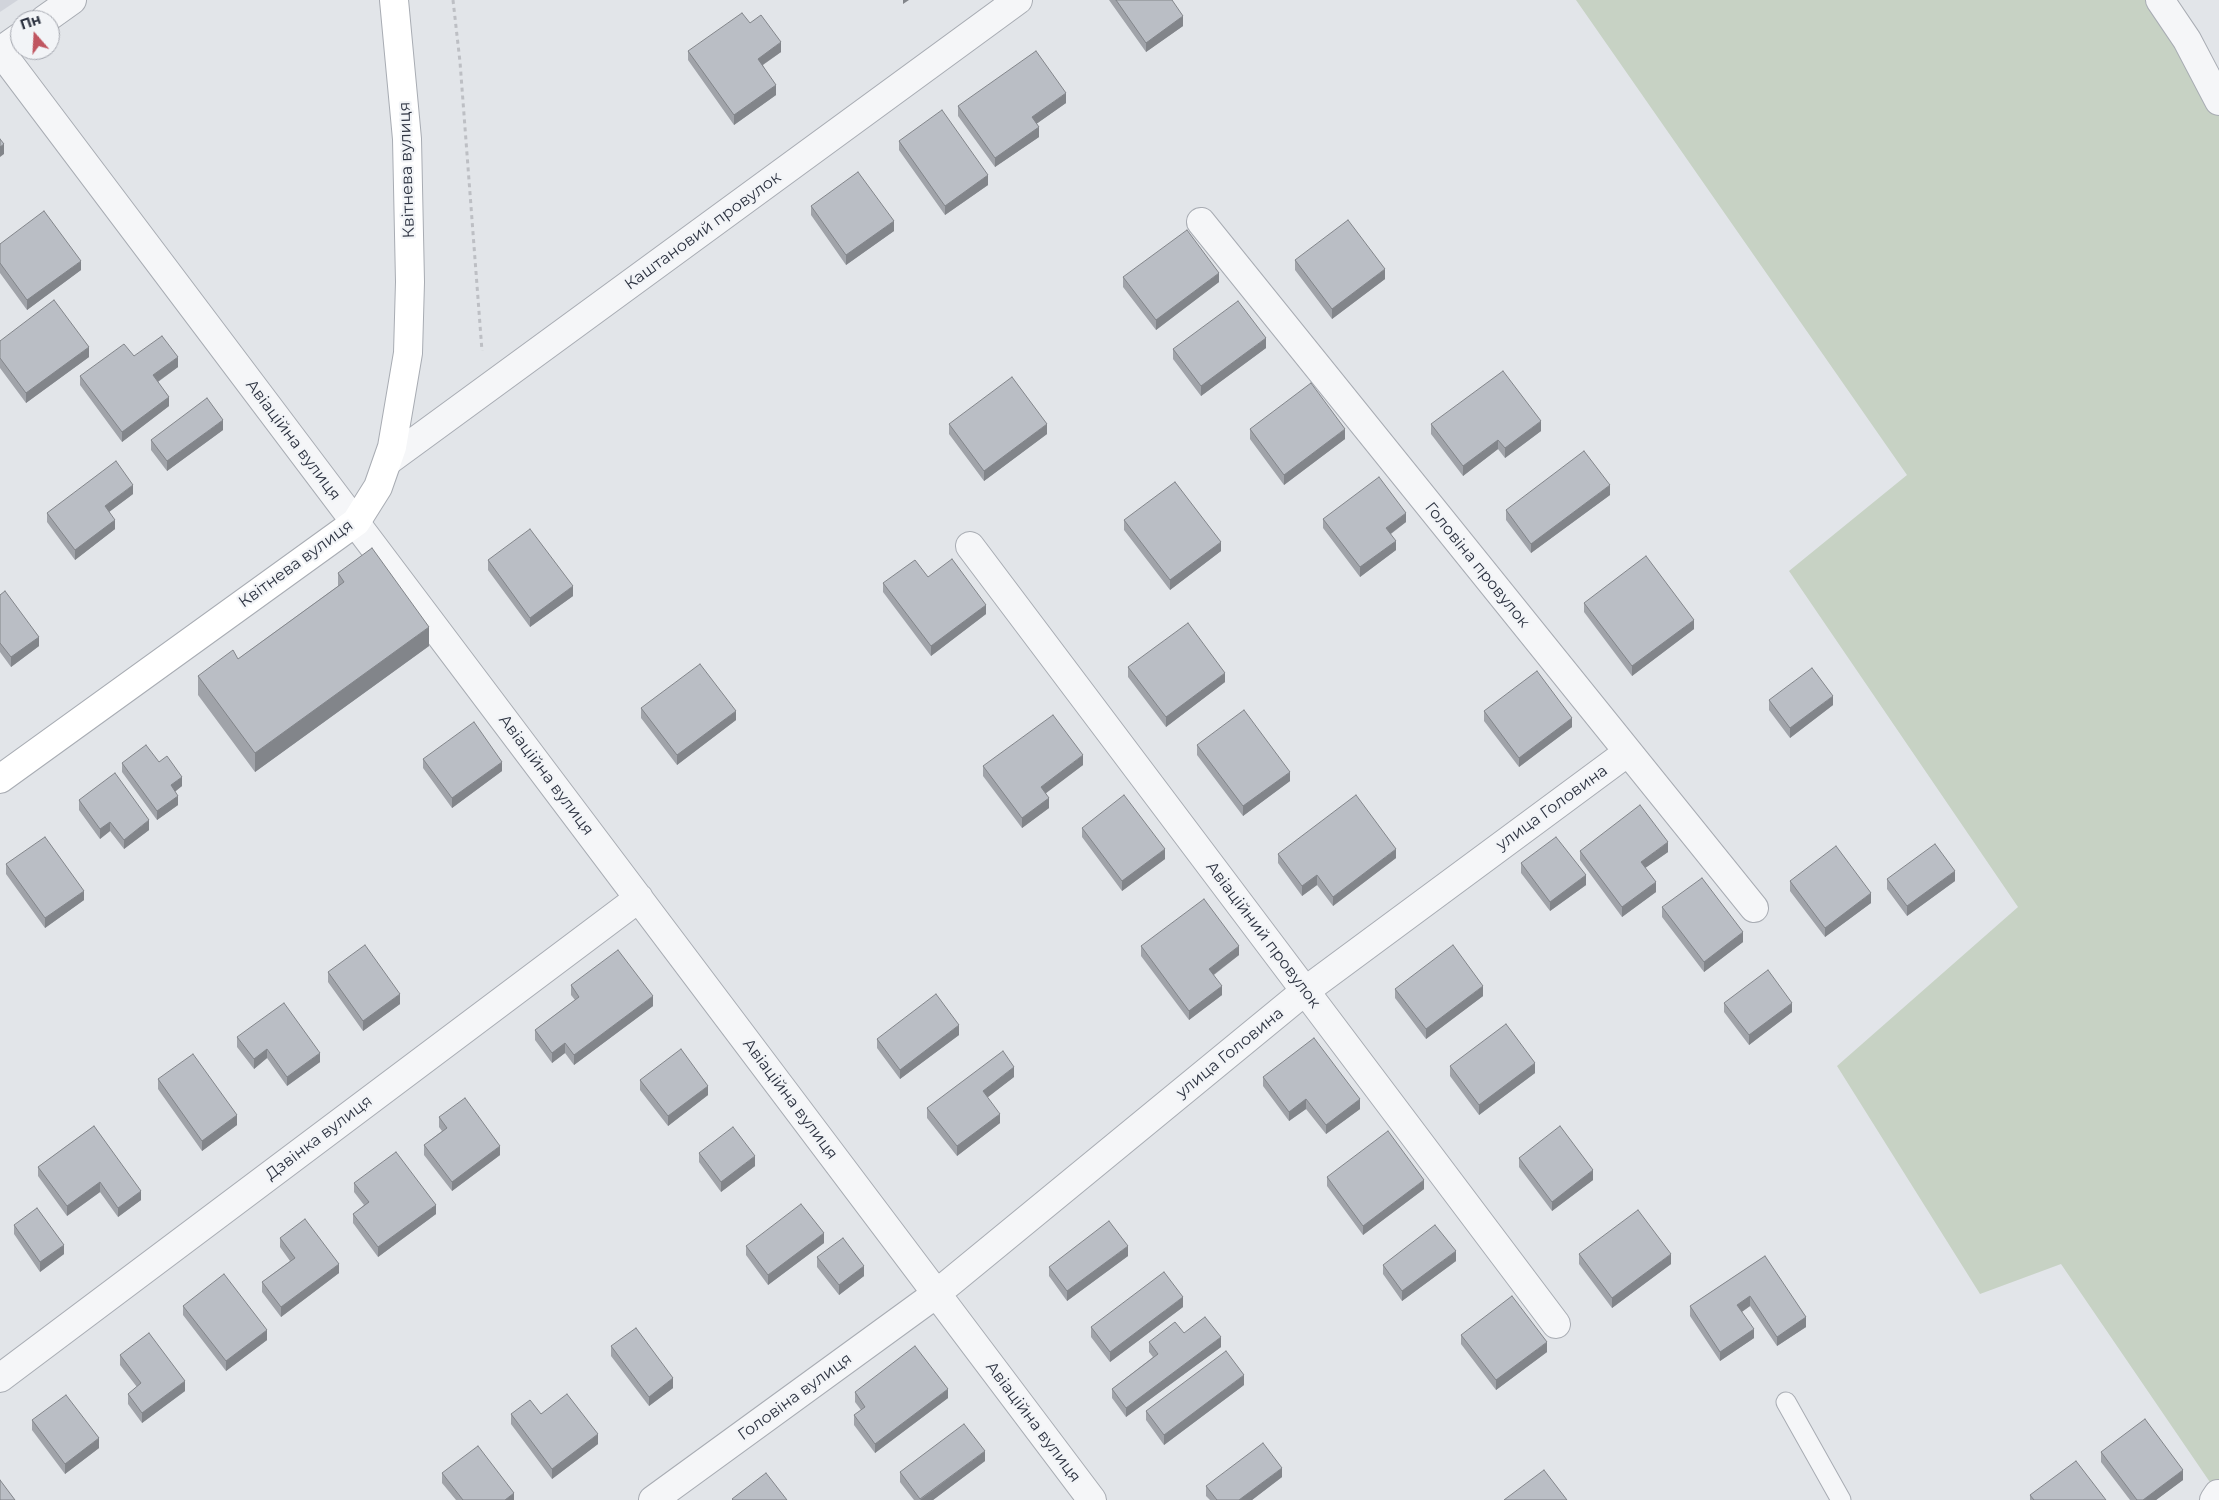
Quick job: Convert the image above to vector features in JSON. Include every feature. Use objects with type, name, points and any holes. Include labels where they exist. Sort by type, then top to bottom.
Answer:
[{"type":"main road","name":"Квітнева вулиця","points":[[2,774],[356,522],[378,486],[388,462],[404,387],[408,353],[410,282],[408,140],[394,0]]},
{"type":"street","points":[[58,10],[72,0]]},
{"type":"street","name":"Каштановий провулок","points":[[388,462],[1018,0]]},
{"type":"street","points":[[2160,0],[2187,40],[2219,101]]},
{"type":"street","name":"Авіаційна вулиця","points":[[0,51],[1092,1500]]},
{"type":"street","name":"Головіна провулок","points":[[1201,222],[1754,908]]},
{"type":"street","name":"Авіаційний провулок","points":[[970,546],[1556,1324]]},
{"type":"street","name":"улица Головина","points":[[936,1294],[1305,991],[1628,752]]},
{"type":"street","name":"Дзвінка вулиця","points":[[0,1378],[639,898]]},
{"type":"street","name":"Головіна вулиця","points":[[653,1500],[936,1294]]},
{"type":"lane","points":[[1786,1402],[1841,1500]]},
{"type":"path","points":[[452,0],[461,72],[485,390]]},
{"type":"shaded area","points":[[0,0],[18,0],[0,12]]},
{"type":"green space","points":[[1576,0],[2160,0],[2219,101],[2219,1500],[2218,1494],[2061,1264],[1980,1294],[1837,1066],[2018,907],[1789,571],[1907,475]]},
{"type":"building","points":[[1116,0],[1172,0],[1183,16],[1146,43]]},
{"type":"building","points":[[742,13],[750,23],[761,15],[781,42],[758,59],[776,85],[734,115],[688,51]]},
{"type":"building","points":[[1036,51],[1066,93],[1032,117],[1039,127],[995,158],[958,106]]},
{"type":"building","points":[[942,110],[988,175],[945,206],[899,141]]},
{"type":"building","points":[[0,139],[4,144],[0,147]]},
{"type":"building","points":[[858,172],[894,221],[846,255],[811,206]]},
{"type":"building","points":[[44,211],[81,261],[27,300],[0,263],[0,244]]},
{"type":"building","points":[[1348,220],[1385,269],[1332,309],[1295,260]]},
{"type":"building","points":[[1187,230],[1219,273],[1156,320],[1123,277]]},
{"type":"building","points":[[54,300],[89,347],[26,393],[0,358],[0,341]]},
{"type":"building","points":[[1238,301],[1266,338],[1201,386],[1173,349]]},
{"type":"building","points":[[162,336],[178,357],[153,375],[169,397],[122,432],[80,376],[124,344],[134,356]]},
{"type":"building","points":[[1503,371],[1541,421],[1505,448],[1498,440],[1463,466],[1431,424]]},
{"type":"building","points":[[1012,377],[1047,424],[984,471],[949,424]]},
{"type":"building","points":[[1311,383],[1345,429],[1284,475],[1250,429]]},
{"type":"building","points":[[207,398],[223,420],[167,461],[151,440]]},
{"type":"building","points":[[1584,451],[1610,485],[1531,544],[1506,510]]},
{"type":"building","points":[[116,461],[133,485],[105,506],[115,520],[75,550],[47,513]]},
{"type":"building","points":[[1379,477],[1406,513],[1386,528],[1396,541],[1360,567],[1323,519]]},
{"type":"building","points":[[1175,482],[1221,542],[1170,580],[1124,520]]},
{"type":"building","points":[[530,529],[573,586],[530,618],[488,560]]},
{"type":"building","points":[[372,548],[429,627],[255,753],[198,676],[233,650],[238,659],[344,582],[338,573]]},
{"type":"building","points":[[1646,556],[1694,620],[1632,666],[1584,603]]},
{"type":"building","points":[[952,559],[986,605],[931,646],[883,583],[915,560],[928,577]]},
{"type":"building","points":[[5,591],[39,637],[11,657],[0,643],[0,595]]},
{"type":"building","points":[[1188,623],[1225,673],[1166,717],[1128,667]]},
{"type":"building","points":[[700,664],[736,711],[677,755],[641,708]]},
{"type":"building","points":[[1812,668],[1833,696],[1790,728],[1769,700]]},
{"type":"building","points":[[1537,671],[1572,718],[1519,758],[1484,711]]},
{"type":"building","points":[[1244,710],[1290,772],[1243,806],[1197,745]]},
{"type":"building","points":[[1053,715],[1083,755],[1041,787],[1049,798],[1022,818],[983,766]]},
{"type":"building","points":[[474,722],[502,762],[452,798],[423,759]]},
{"type":"building","points":[[146,745],[159,762],[167,756],[182,777],[171,785],[178,796],[157,811],[122,763]]},
{"type":"building","points":[[115,773],[149,820],[124,840],[110,822],[100,829],[79,800]]},
{"type":"building","points":[[1124,795],[1165,849],[1122,881],[1082,828]]},
{"type":"building","points":[[1356,795],[1396,849],[1333,897],[1317,875],[1302,886],[1278,854]]},
{"type":"building","points":[[1640,805],[1668,842],[1641,862],[1656,882],[1622,907],[1580,851]]},
{"type":"building","points":[[45,837],[84,891],[45,918],[6,864]]},
{"type":"building","points":[[1556,837],[1586,875],[1550,902],[1521,863]]},
{"type":"building","points":[[1935,844],[1955,871],[1907,906],[1887,879]]},
{"type":"building","points":[[1836,846],[1871,893],[1825,928],[1790,881]]},
{"type":"building","points":[[1702,878],[1743,932],[1704,962],[1662,907]]},
{"type":"building","points":[[1204,899],[1239,946],[1209,969],[1222,986],[1189,1011],[1141,946]]},
{"type":"building","points":[[365,945],[400,994],[363,1021],[328,972]]},
{"type":"building","points":[[1453,945],[1483,986],[1426,1029],[1395,989]]},
{"type":"building","points":[[618,950],[653,996],[574,1055],[565,1043],[552,1053],[535,1030],[579,997],[571,985]]},
{"type":"building","points":[[1768,970],[1792,1003],[1749,1035],[1724,1003]]},
{"type":"building","points":[[936,994],[959,1025],[900,1070],[877,1039]]},
{"type":"building","points":[[284,1003],[320,1053],[287,1077],[267,1049],[254,1059],[237,1037]]},
{"type":"building","points":[[1506,1024],[1535,1063],[1479,1105],[1450,1066]]},
{"type":"building","points":[[1314,1038],[1360,1099],[1326,1125],[1306,1099],[1289,1112],[1263,1077]]},
{"type":"building","points":[[681,1049],[708,1086],[668,1116],[640,1080]]},
{"type":"building","points":[[1003,1051],[1014,1067],[983,1091],[1000,1114],[957,1146],[927,1108]]},
{"type":"building","points":[[193,1054],[237,1115],[202,1141],[158,1079]]},
{"type":"building","points":[[465,1098],[500,1146],[452,1182],[424,1145],[447,1128],[439,1117]]},
{"type":"building","points":[[94,1126],[141,1191],[118,1208],[100,1182],[67,1206],[38,1167]]},
{"type":"building","points":[[1560,1126],[1593,1170],[1552,1202],[1519,1158]]},
{"type":"building","points":[[733,1127],[755,1156],[721,1182],[699,1153]]},
{"type":"building","points":[[1388,1131],[1424,1180],[1363,1226],[1327,1177]]},
{"type":"building","points":[[396,1152],[436,1205],[378,1247],[353,1214],[369,1202],[354,1183]]},
{"type":"building","points":[[801,1204],[824,1233],[768,1275],[746,1246]]},
{"type":"building","points":[[37,1208],[64,1245],[40,1262],[14,1225]]},
{"type":"building","points":[[1638,1210],[1671,1254],[1612,1298],[1579,1254]]},
{"type":"building","points":[[305,1219],[339,1264],[281,1307],[262,1282],[295,1258],[280,1238]]},
{"type":"building","points":[[1109,1221],[1128,1246],[1067,1291],[1049,1267]]},
{"type":"building","points":[[1435,1225],[1456,1251],[1402,1291],[1383,1265]]},
{"type":"building","points":[[843,1238],[864,1266],[839,1285],[817,1257]]},
{"type":"building","points":[[1765,1256],[1806,1317],[1777,1337],[1750,1296],[1737,1305],[1754,1329],[1720,1352],[1690,1306]]},
{"type":"building","points":[[1164,1272],[1183,1297],[1110,1352],[1091,1327]]},
{"type":"building","points":[[224,1274],[267,1330],[226,1361],[183,1306]]},
{"type":"building","points":[[1512,1296],[1547,1342],[1496,1380],[1461,1335]]},
{"type":"building","points":[[1205,1317],[1221,1337],[1126,1408],[1112,1389],[1158,1354],[1149,1342],[1175,1322],[1184,1333]]},
{"type":"building","points":[[636,1328],[673,1378],[649,1397],[611,1346]]},
{"type":"building","points":[[149,1333],[185,1381],[142,1413],[128,1394],[141,1383],[120,1355]]},
{"type":"building","points":[[915,1346],[948,1389],[875,1444],[854,1415],[865,1407],[855,1392]]},
{"type":"building","points":[[1226,1351],[1244,1375],[1164,1435],[1146,1411]]},
{"type":"building","points":[[567,1394],[598,1434],[552,1469],[511,1414],[530,1400],[541,1414]]},
{"type":"building","points":[[66,1395],[99,1438],[65,1464],[32,1420]]},
{"type":"building","points":[[2145,1419],[2183,1470],[2143,1500],[2137,1500],[2101,1452]]},
{"type":"building","points":[[964,1424],[985,1451],[920,1499],[900,1472]]},
{"type":"building","points":[[1263,1443],[1282,1468],[1239,1500],[1217,1500],[1206,1486]]},
{"type":"building","points":[[478,1446],[514,1493],[505,1500],[463,1500],[442,1473]]},
{"type":"building","points":[[2076,1461],[2106,1500],[2034,1500],[2030,1495]]},
{"type":"building","points":[[1544,1470],[1567,1500],[1504,1500]]},
{"type":"building","points":[[766,1473],[787,1500],[732,1499]]},
{"type":"building","points":[[0,1480],[15,1500],[0,1500]]}]
